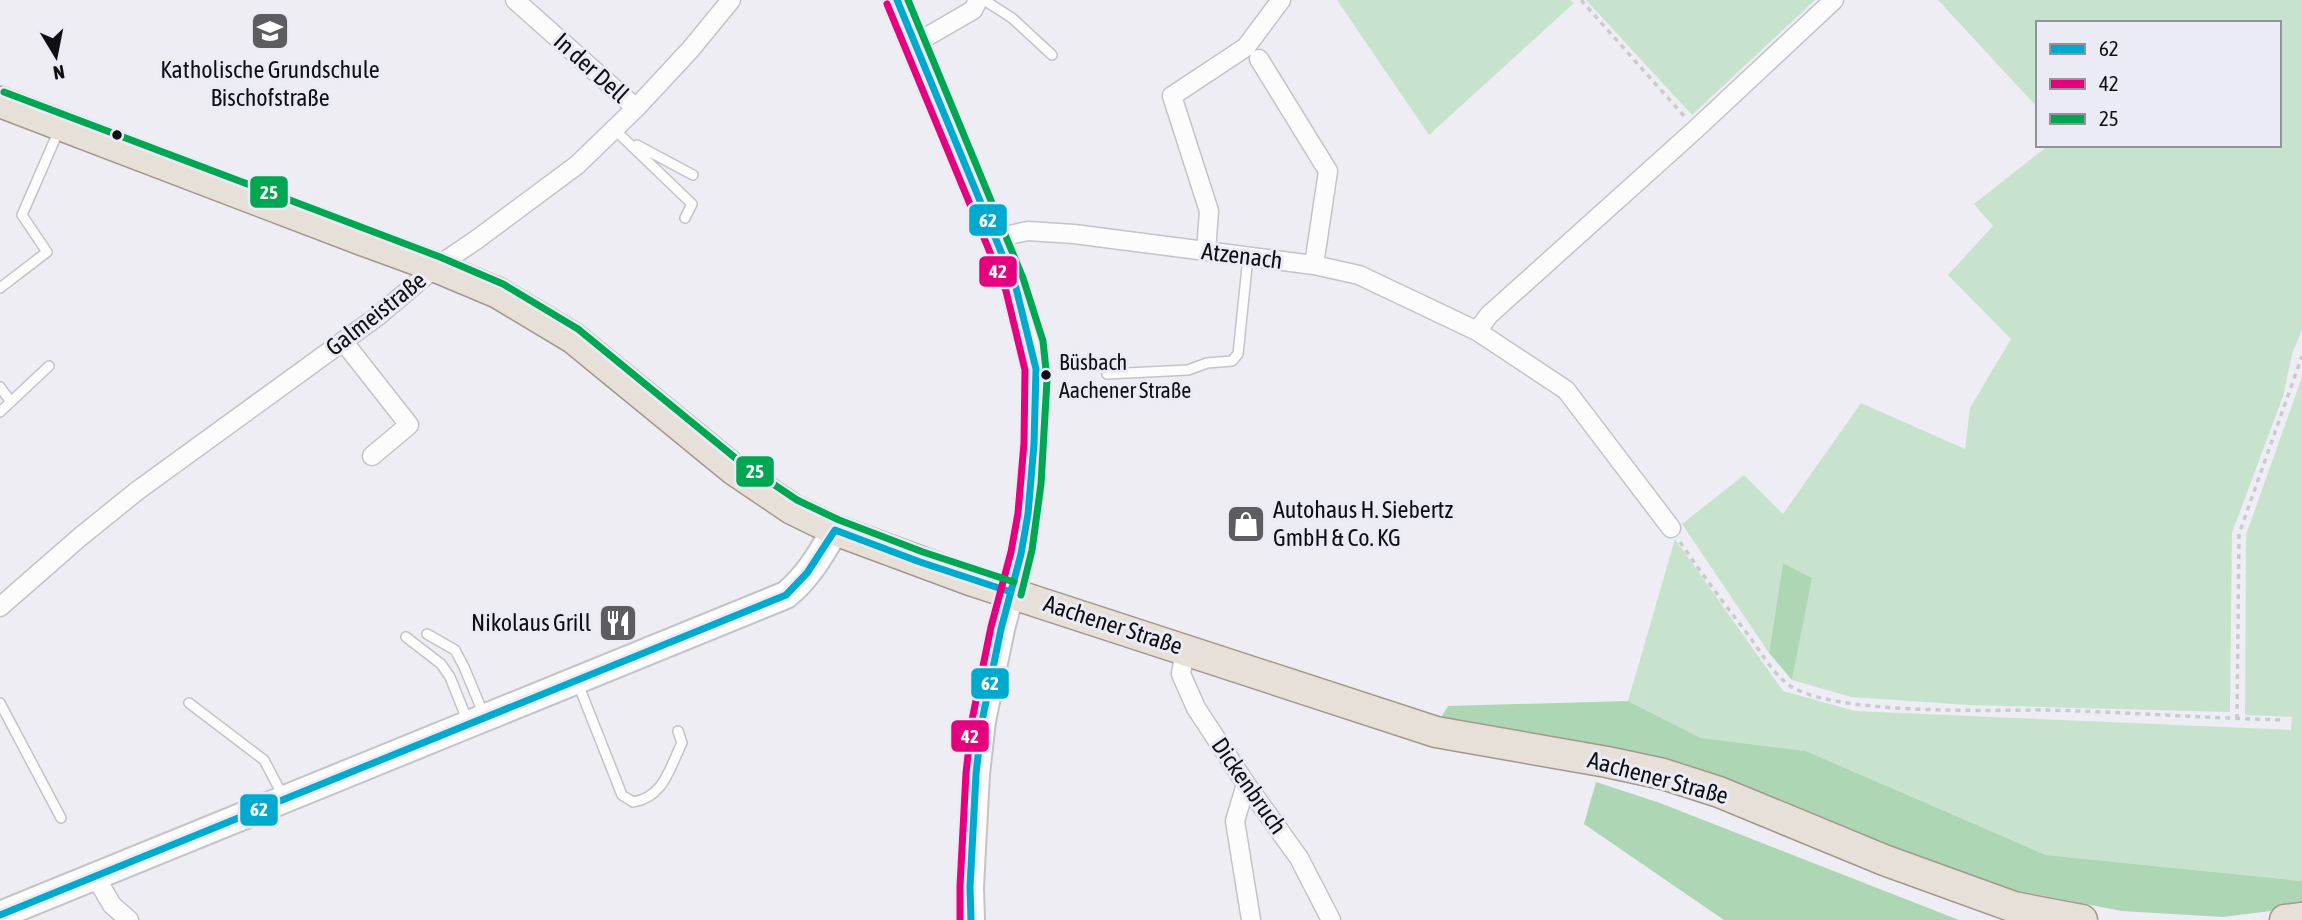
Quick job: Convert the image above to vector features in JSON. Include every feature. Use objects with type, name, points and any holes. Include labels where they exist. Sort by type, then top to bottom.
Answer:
[{"type":"main road","name":"Aachener Straße","points":[[0,102],[498,293],[573,338],[733,469],[792,509],[835,530],[920,562],[1436,732],[1663,774],[1719,792],[2013,913],[2082,920]]},
{"type":"main road","points":[[2285,920],[2302,918]]},
{"type":"street","name":"In der Dell","points":[[515,0],[636,108]]},
{"type":"street","name":"Galmeistraße","points":[[0,607],[137,491],[399,300],[436,267],[620,134],[636,108],[690,50],[731,0]]},
{"type":"street","points":[[897,0],[1024,311],[1036,369],[1034,444],[1028,514],[982,721],[971,862],[971,920]]},
{"type":"street","points":[[916,43],[972,10],[978,0]]},
{"type":"street","points":[[1206,251],[1209,211],[1172,96],[1246,47],[1281,0]]},
{"type":"street","points":[[1477,331],[1489,316],[1835,0]]},
{"type":"street","points":[[1259,59],[1328,171],[1314,265]]},
{"type":"street","name":"Atzenach","points":[[995,238],[1028,231],[1074,234],[1314,265],[1359,275],[1477,331],[1566,390],[1671,528]]},
{"type":"street","points":[[343,341],[409,425],[372,456]]},
{"type":"street","points":[[0,915],[786,595],[798,585],[814,564],[835,530]]},
{"type":"street","name":"Dickenbruch","points":[[1185,649],[1181,674],[1196,708],[1299,858],[1331,920]]},
{"type":"street","points":[[1246,784],[1235,821],[1251,920]]},
{"type":"street","points":[[95,876],[112,905],[129,920]]},
{"type":"lane","points":[[984,0],[1012,18],[1052,55]]},
{"type":"lane","points":[[0,288],[47,252],[22,215],[61,125]]},
{"type":"lane","points":[[620,134],[693,175]]},
{"type":"lane","points":[[620,134],[692,204],[685,218]]},
{"type":"lane","points":[[1107,374],[1188,370],[1207,363],[1232,361],[1238,354],[1248,257]]},
{"type":"lane","points":[[0,412],[49,366]]},
{"type":"lane","points":[[0,387],[11,401]]},
{"type":"lane","points":[[427,634],[455,650],[464,667],[477,720]]},
{"type":"lane","points":[[405,637],[441,664],[477,720]]},
{"type":"lane","points":[[576,679],[622,795],[633,802],[646,800],[659,790],[682,743],[678,731]]},
{"type":"lane","points":[[189,703],[264,760],[284,799]]},
{"type":"lane","points":[[0,704],[61,818]]},
{"type":"path","points":[[1581,0],[1696,129]]},
{"type":"path","points":[[2237,719],[2239,534],[2302,356]]},
{"type":"path","points":[[1671,528],[1703,576],[1762,654],[1785,683],[1801,692],[1870,705],[1907,708],[1990,712],[2045,710],[2285,720]]},
{"type":"green space","points":[[1337,0],[1570,0],[1574,3],[1429,135]]},
{"type":"green space","points":[[1586,0],[1815,0],[1692,115]]},
{"type":"green space","points":[[1938,0],[2302,0],[2302,330],[2292,354],[2283,396],[2232,533],[2230,712],[1968,705],[1851,697],[1792,680],[1811,578],[1783,563],[1769,653],[1682,524],[1744,475],[1783,514],[1861,403],[1965,449],[1970,408],[2011,339],[1948,275],[1993,226],[1974,204],[2046,147],[2281,147],[2281,21],[2036,21],[2036,106]]},
{"type":"green space","points":[[2302,377],[2302,881],[2046,855],[1806,751],[1701,738],[1628,701],[1675,539],[1783,691],[1855,711],[2291,730],[2292,717],[2245,715],[2246,535]]},
{"type":"green space","points":[[1783,563],[1812,578],[1792,680],[1769,653]]},
{"type":"green space","points":[[1628,701],[1701,738],[1806,751],[2046,855],[2302,881],[2302,907],[2223,917],[2122,911],[1998,887],[1667,760],[1437,724],[1448,706]]},
{"type":"green space","points":[[1596,782],[1660,803],[1959,920],[1724,920],[1584,824]]},
{"type":"transit line","name":"62","points":[[897,0],[1016,288],[1036,369],[1034,444],[1028,514],[982,721],[976,774],[970,887],[971,920]]},
{"type":"transit line","name":"25","points":[[908,0],[1023,278],[1043,341],[1047,380],[1041,484],[1032,550],[1021,595]]},
{"type":"transit line","name":"42","points":[[887,4],[1006,291],[1025,370],[1024,443],[1018,513],[972,720],[966,773],[960,920]]},
{"type":"transit line","name":"25","points":[[4,92],[440,257],[503,284],[578,329],[739,461],[797,500],[839,520],[923,552],[1014,582]]},
{"type":"transit line","name":"62","points":[[0,915],[786,595],[807,573],[835,530],[1011,592]]},
{"type":"place","name":"Katholische Grundschule Bischofstraße","points":[[270,31]]},
{"type":"place","name":"Büsbach Aachener Straße","points":[[1046,375]]},
{"type":"place","name":"Autohaus H. Siebertz GmbH & Co. KG","points":[[1246,524]]},
{"type":"place","name":"Nikolaus Grill","points":[[618,623]]}]
